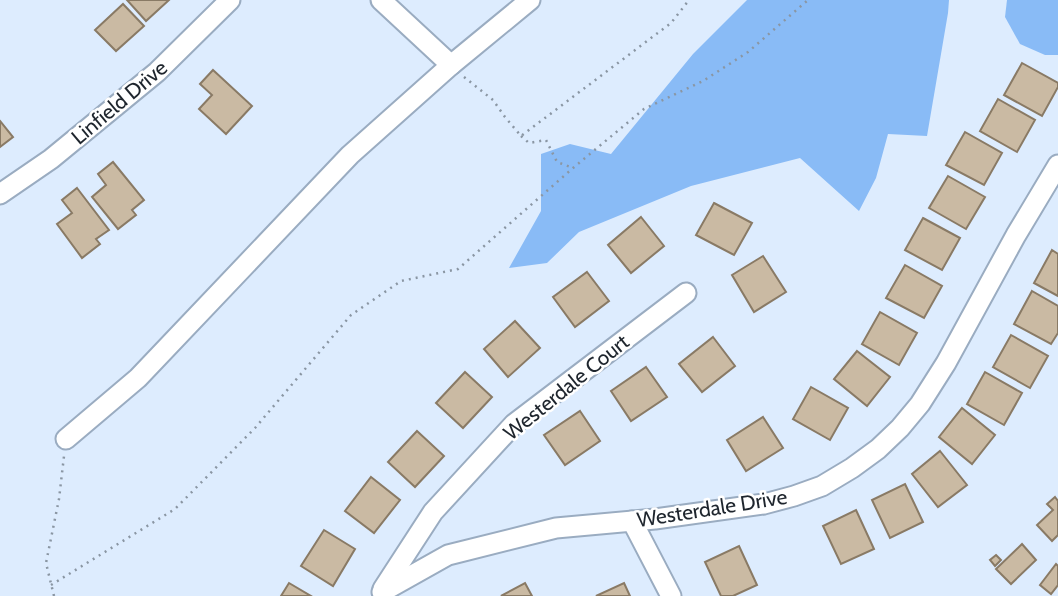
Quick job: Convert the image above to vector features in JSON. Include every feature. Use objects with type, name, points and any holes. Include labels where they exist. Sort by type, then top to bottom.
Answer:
[{"type":"street","name":"Linfield Drive","points":[[0,194],[51,159],[157,72],[230,0]]},
{"type":"street","points":[[382,0],[451,65]]},
{"type":"street","points":[[66,439],[138,378],[350,155],[451,65],[530,0]]},
{"type":"street","name":"Westerdale Drive","points":[[381,594],[448,555],[556,528],[764,504],[822,486],[852,468],[878,449],[920,404],[946,363],[1058,164]]},
{"type":"street","name":"Westerdale Court","points":[[381,594],[433,512],[514,424],[687,293]]},
{"type":"street","points":[[632,521],[671,596]]},
{"type":"path","points":[[521,136],[671,23],[689,0]]},
{"type":"path","points":[[51,585],[175,509],[255,428],[351,315],[401,281],[458,269],[644,109],[703,81],[748,52],[808,0]]},
{"type":"path","points":[[451,65],[493,100],[529,143],[546,140],[557,162],[573,168]]},
{"type":"path","points":[[54,596],[46,563],[59,499],[66,439]]},
{"type":"shaded area","points":[[747,0],[949,0],[927,136],[888,134],[876,178],[859,211],[800,158],[691,186],[579,232],[547,263],[509,268],[541,211],[541,154],[570,144],[611,154],[693,54]]},
{"type":"shaded area","points":[[1007,0],[1058,0],[1058,55],[1045,55],[1020,44],[1005,17]]},
{"type":"building","points":[[127,0],[169,0],[146,21]]},
{"type":"building","points":[[123,4],[144,26],[116,51],[95,30]]},
{"type":"building","points":[[1022,63],[1058,83],[1042,116],[1004,95]]},
{"type":"building","points":[[213,70],[252,106],[226,134],[199,109],[212,95],[200,84]]},
{"type":"building","points":[[998,99],[1035,120],[1017,152],[980,131]]},
{"type":"building","points":[[0,121],[13,137],[0,147]]},
{"type":"building","points":[[965,132],[1002,153],[984,185],[946,165]]},
{"type":"building","points":[[113,162],[144,200],[132,210],[136,215],[118,229],[92,197],[106,185],[98,174]]},
{"type":"building","points":[[948,176],[985,197],[966,229],[929,208]]},
{"type":"building","points":[[77,188],[109,230],[96,239],[100,244],[82,258],[57,224],[72,213],[62,200]]},
{"type":"building","points":[[714,203],[752,223],[734,255],[696,235]]},
{"type":"building","points":[[641,217],[664,246],[631,273],[608,245]]},
{"type":"building","points":[[923,218],[960,238],[942,270],[905,250]]},
{"type":"building","points":[[1052,250],[1058,254],[1058,296],[1034,283]]},
{"type":"building","points":[[763,256],[786,292],[754,312],[732,275]]},
{"type":"building","points":[[905,265],[942,286],[924,318],[886,298]]},
{"type":"building","points":[[587,272],[609,301],[575,327],[553,297]]},
{"type":"building","points":[[1032,291],[1058,306],[1058,333],[1051,344],[1014,324]]},
{"type":"building","points":[[880,312],[917,333],[899,365],[862,344]]},
{"type":"building","points":[[515,321],[540,348],[508,377],[484,349]]},
{"type":"building","points":[[1011,335],[1048,356],[1030,388],[993,367]]},
{"type":"building","points":[[713,337],[735,366],[702,392],[679,364]]},
{"type":"building","points":[[857,351],[890,377],[867,406],[834,379]]},
{"type":"building","points":[[646,367],[667,397],[631,421],[611,391]]},
{"type":"building","points":[[465,372],[492,397],[463,428],[436,403]]},
{"type":"building","points":[[985,372],[1022,393],[1004,425],[967,404]]},
{"type":"building","points":[[811,387],[848,408],[830,440],[793,419]]},
{"type":"building","points":[[962,408],[995,435],[972,464],[939,437]]},
{"type":"building","points":[[580,411],[600,441],[565,465],[544,435]]},
{"type":"building","points":[[763,417],[783,448],[746,471],[727,440]]},
{"type":"building","points":[[417,431],[444,456],[415,487],[388,462]]},
{"type":"building","points":[[940,451],[967,485],[938,507],[912,474]]},
{"type":"building","points":[[371,477],[400,500],[374,533],[345,511]]},
{"type":"building","points":[[905,484],[923,522],[890,538],[872,500]]},
{"type":"building","points":[[1055,497],[1058,501],[1058,535],[1052,541],[1037,525],[1053,510],[1047,504]]},
{"type":"building","points":[[856,510],[874,549],[841,564],[823,526]]},
{"type":"building","points":[[324,530],[355,549],[333,586],[301,566]]},
{"type":"building","points":[[1022,544],[1036,560],[1011,584],[996,569]]},
{"type":"building","points":[[739,546],[757,585],[733,596],[721,596],[705,562]]},
{"type":"building","points":[[996,555],[1001,560],[995,566],[990,560]]},
{"type":"building","points":[[1056,564],[1058,585],[1051,594],[1040,585]]},
{"type":"building","points":[[289,583],[311,596],[281,596]]},
{"type":"building","points":[[525,583],[532,596],[501,596]]},
{"type":"building","points":[[624,583],[630,596],[596,596]]}]
